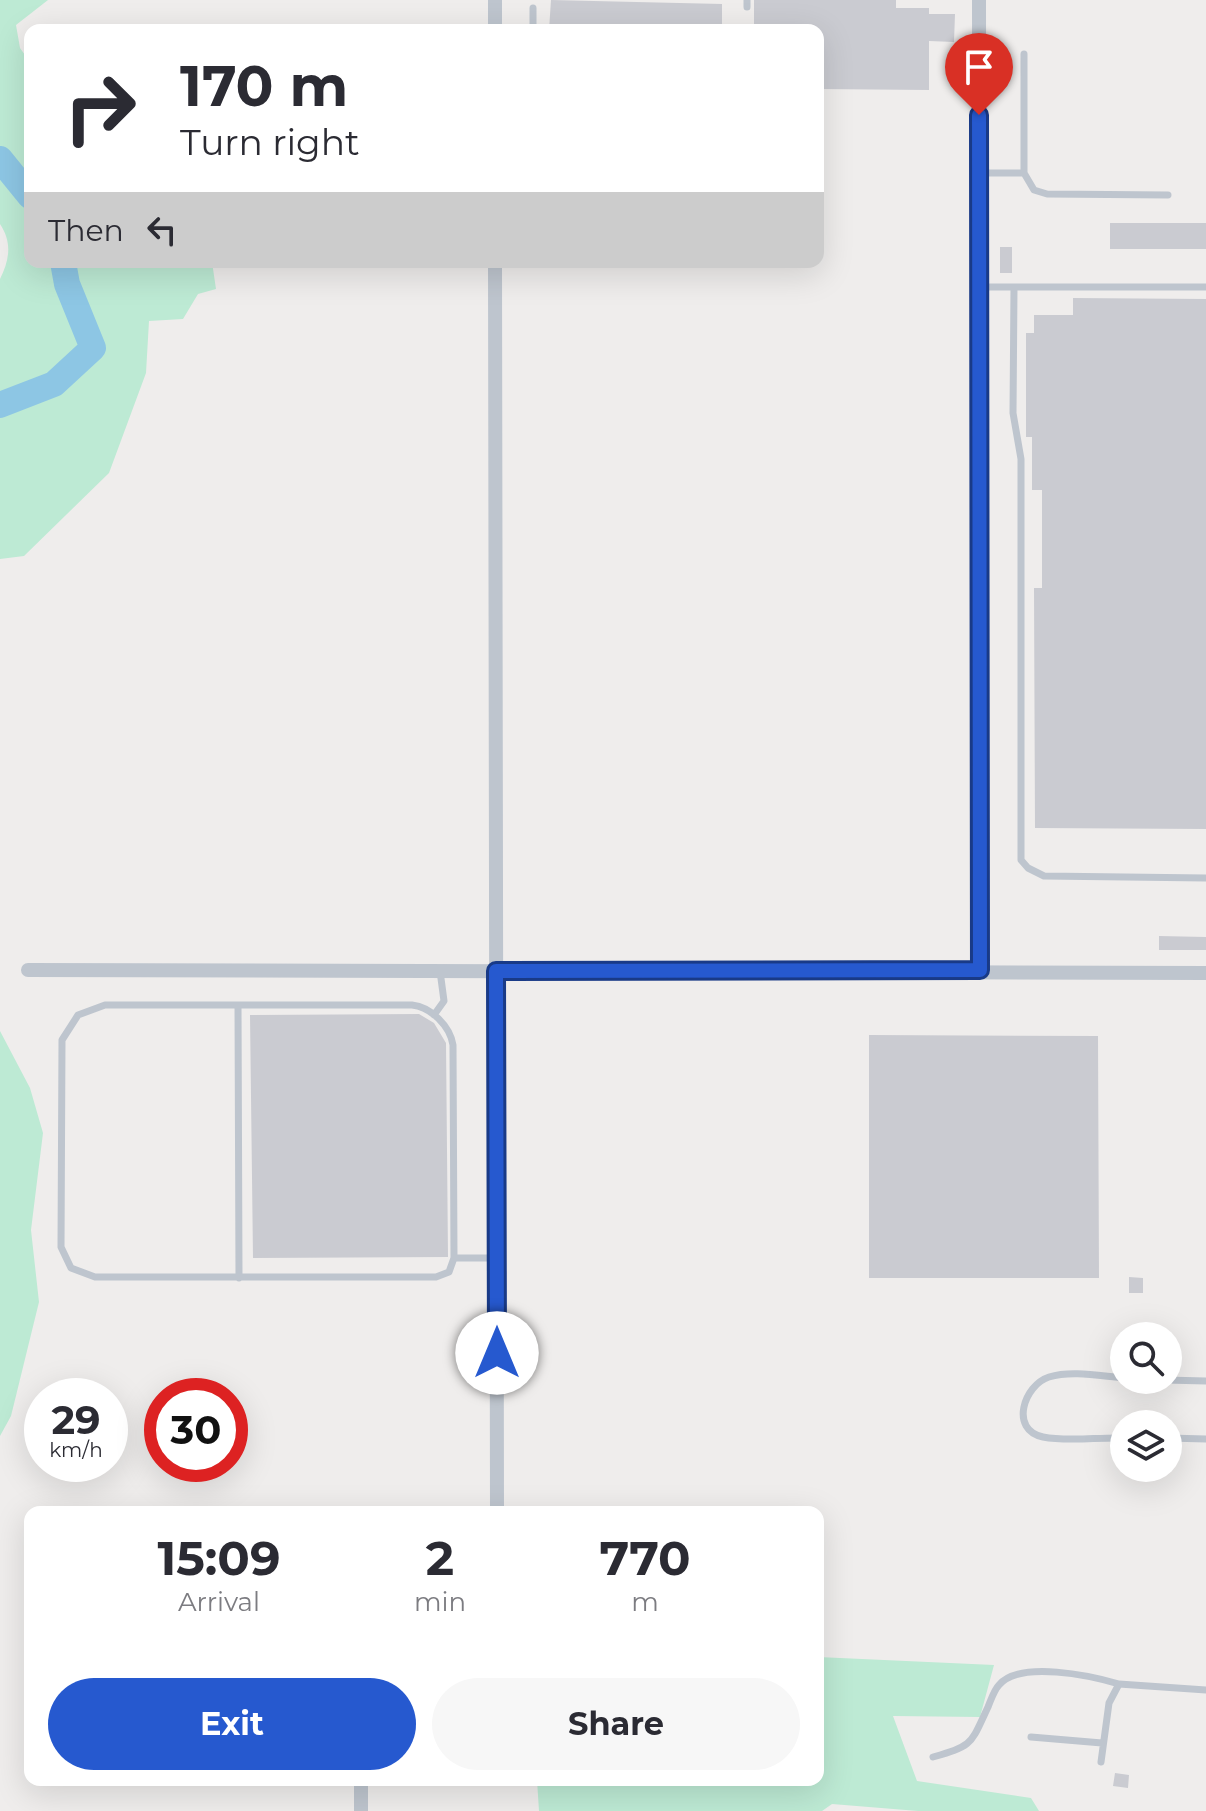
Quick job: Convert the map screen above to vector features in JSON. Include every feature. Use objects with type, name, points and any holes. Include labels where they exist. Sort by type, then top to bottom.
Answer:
[{"type":"street","points":[[495,0],[495,24]]},
{"type":"street","points":[[979,0],[980,970]]},
{"type":"street","points":[[495,268],[497,1506]]},
{"type":"street","points":[[28,970],[980,970],[1206,973]]},
{"type":"street","points":[[361,1786],[361,1811]]},
{"type":"lane","points":[[533,8],[533,24]]},
{"type":"lane","points":[[1024,54],[1024,173],[1034,190],[1047,194],[1168,195]]},
{"type":"lane","points":[[979,173],[1024,173]]},
{"type":"lane","points":[[979,287],[1206,287]]},
{"type":"lane","points":[[1014,288],[1013,413],[1021,459],[1021,860],[1028,868],[1044,876],[1206,878]]},
{"type":"lane","points":[[434,1015],[444,1001],[440,971]]},
{"type":"lane","points":[[105,1005],[416,1005],[434,1015],[452,1039],[454,1258],[449,1272],[436,1277],[239,1278],[89,1276],[71,1268],[61,1247],[61,1046],[69,1024],[83,1011],[105,1005]]},
{"type":"lane","points":[[238,1005],[239,1278]]},
{"type":"lane","points":[[454,1258],[497,1258]]},
{"type":"lane","points":[[1110,1377],[1061,1374],[1044,1378],[1023,1404],[1023,1417],[1028,1429],[1041,1437],[1110,1438]]},
{"type":"lane","points":[[1182,1380],[1206,1381]]},
{"type":"lane","points":[[1182,1438],[1206,1439]]},
{"type":"lane","points":[[933,1757],[963,1748],[972,1741],[999,1685],[1011,1676],[1066,1673],[1119,1684],[1206,1690]]},
{"type":"lane","points":[[1101,1762],[1109,1703],[1119,1684]]},
{"type":"lane","points":[[1031,1737],[1102,1743]]},
{"type":"green space","points":[[0,0],[48,0],[16,25],[24,54],[24,268],[213,268],[216,289],[198,294],[183,319],[149,321],[146,373],[109,473],[24,556],[0,559],[0,279],[8,251],[0,224]]},
{"type":"green space","points":[[0,1031],[30,1088],[43,1133],[31,1230],[39,1302],[11,1416],[0,1436]]},
{"type":"green space","points":[[824,1657],[994,1665],[980,1717],[893,1716],[917,1781],[1031,1798],[1039,1811],[918,1811],[832,1804],[822,1811],[539,1811],[537,1786],[824,1786]]},
{"type":"building","points":[[551,0],[722,4],[722,24],[549,24]]},
{"type":"building","points":[[754,0],[896,0],[896,8],[929,8],[929,14],[955,14],[954,42],[929,41],[929,90],[824,89],[824,24],[754,24]]},
{"type":"building","points":[[1110,223],[1206,223],[1206,249],[1110,249]]},
{"type":"building","points":[[1000,247],[1012,247],[1012,273],[1000,273]]},
{"type":"building","points":[[1073,298],[1206,299],[1206,829],[1035,828],[1034,588],[1042,588],[1042,490],[1032,490],[1032,437],[1026,437],[1026,333],[1034,333],[1034,315],[1073,315]]},
{"type":"building","points":[[1159,936],[1206,937],[1206,950],[1159,950]]},
{"type":"building","points":[[419,1014],[434,1023],[446,1043],[448,1257],[253,1258],[250,1015]]},
{"type":"building","points":[[869,1035],[1098,1036],[1099,1278],[869,1278]]},
{"type":"building","points":[[1129,1277],[1143,1278],[1143,1293],[1129,1293]]},
{"type":"building","points":[[1115,1773],[1129,1775],[1128,1788],[1113,1786]]},
{"type":"waterway","points":[[0,159],[24,189]]},
{"type":"waterway","points":[[0,405],[54,384],[93,348],[67,284],[64,268]]},
{"type":"route","points":[[497,1353],[496,971],[980,970],[979,115]]}]
